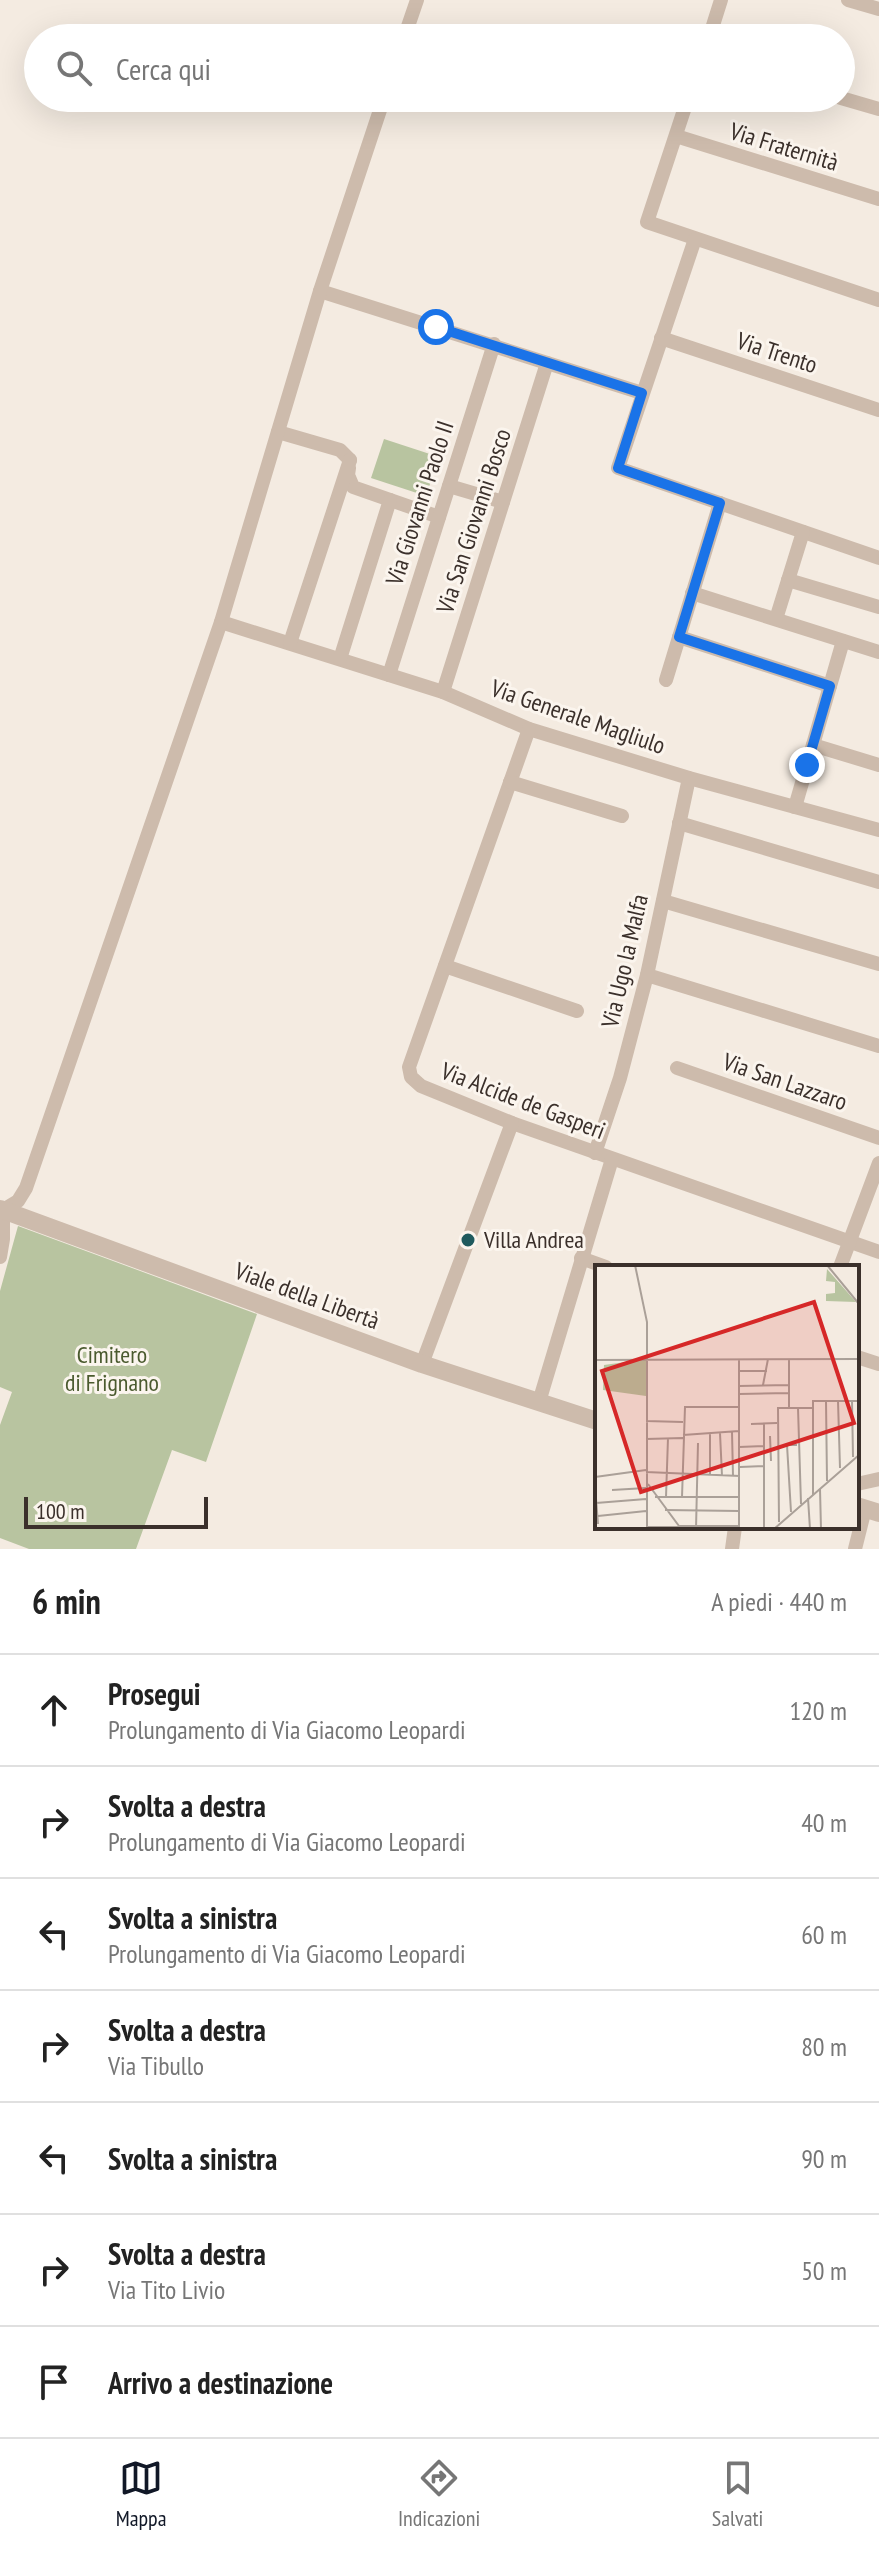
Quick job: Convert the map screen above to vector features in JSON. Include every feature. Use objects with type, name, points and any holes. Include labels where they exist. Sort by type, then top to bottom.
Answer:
[{"type":"street","points":[[409,24],[417,0]]},
{"type":"street","points":[[713,24],[721,0]]},
{"type":"street","points":[[848,0],[879,9]]},
{"type":"street","points":[[855,102],[879,109]]},
{"type":"street","points":[[0,1257],[3,1239],[1,1210],[18,1201],[26,1188],[221,622],[320,291],[379,112]]},
{"type":"street","points":[[684,112],[647,222],[879,300]]},
{"type":"street","name":"Via Fraternità","points":[[676,136],[879,199]]},
{"type":"street","points":[[695,239],[618,468],[879,558]]},
{"type":"street","points":[[320,291],[642,393]]},
{"type":"street","name":"Via Trento","points":[[661,338],[879,410]]},
{"type":"street","name":"Via Giovanni Paolo II","points":[[389,675],[494,344]]},
{"type":"street","name":"Via San Giovanni Bosco","points":[[443,692],[547,363]]},
{"type":"street","points":[[278,432],[340,450],[350,460]]},
{"type":"street","points":[[350,460],[348,475],[353,487],[439,517]]},
{"type":"street","points":[[290,643],[350,460]]},
{"type":"street","points":[[449,486],[503,502]]},
{"type":"street","points":[[340,659],[390,500]]},
{"type":"street","points":[[666,680],[720,503]]},
{"type":"street","points":[[776,619],[803,532]]},
{"type":"street","points":[[788,580],[879,607]]},
{"type":"street","points":[[692,593],[879,652]]},
{"type":"street","name":"Via Generale Magliulo","points":[[221,622],[443,692],[529,729],[689,778],[879,830]]},
{"type":"street","points":[[679,637],[830,686]]},
{"type":"street","points":[[795,807],[843,641]]},
{"type":"street","name":"Via Alcide de Gasperi","points":[[529,729],[409,1067],[411,1077],[421,1086],[512,1123],[879,1252]]},
{"type":"street","points":[[813,745],[879,765]]},
{"type":"street","name":"Via Ugo la Malfa","points":[[595,1153],[620,1078],[647,975],[689,778]]},
{"type":"street","points":[[510,782],[622,816]]},
{"type":"street","points":[[679,823],[879,882]]},
{"type":"street","points":[[663,901],[879,964]]},
{"type":"street","points":[[445,966],[577,1011]]},
{"type":"street","points":[[647,975],[879,1046]]},
{"type":"street","name":"Via San Lazzaro","points":[[677,1068],[879,1138]]},
{"type":"street","points":[[422,1364],[512,1123]]},
{"type":"street","points":[[539,1402],[612,1159]]},
{"type":"street","points":[[841,1265],[879,1163]]},
{"type":"street","name":"Viale della Libertà","points":[[1,1210],[422,1364],[595,1420]]},
{"type":"street","points":[[581,1258],[600,1265]]},
{"type":"street","points":[[859,1358],[879,1364]]},
{"type":"street","points":[[859,1484],[879,1479]]},
{"type":"street","points":[[855,1549],[867,1509]]},
{"type":"street","points":[[732,1549],[735,1529]]},
{"type":"green space","points":[[384,439],[439,457],[426,496],[371,478]]},
{"type":"green space","name":"Cimitero di Frignano","points":[[18,1226],[257,1314],[206,1462],[172,1450],[136,1549],[29,1549],[0,1538],[0,1425],[12,1392],[0,1387],[0,1291]]},
{"type":"place","name":"Villa Andrea","points":[[468,1240]]},
{"type":"route","points":[[436,327],[642,393],[618,468],[720,503],[679,637],[830,686],[807,765]]}]
